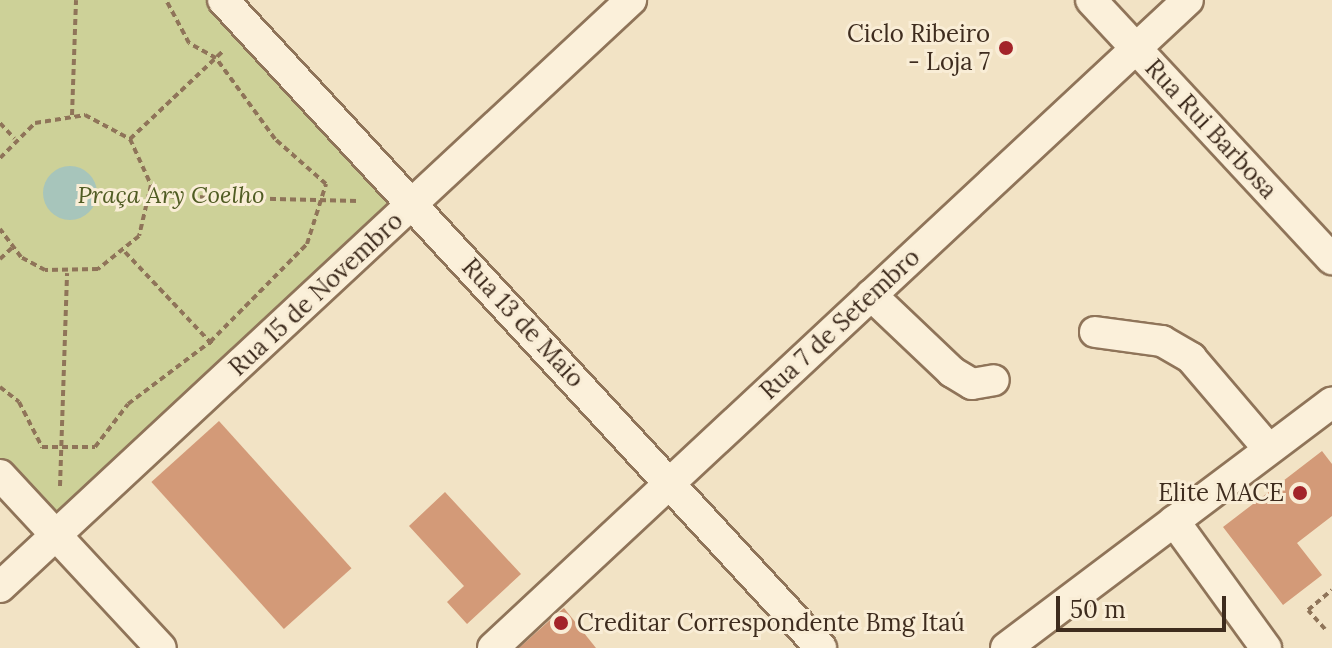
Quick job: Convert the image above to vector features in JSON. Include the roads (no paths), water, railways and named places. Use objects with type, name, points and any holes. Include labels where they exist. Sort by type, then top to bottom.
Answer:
[{"type":"street","name":"Rua 13 de Maio","points":[[223,0],[821,648]]},
{"type":"street","name":"Rua 15 de Novembro","points":[[0,587],[631,0]]},
{"type":"street","name":"Rua Rui Barbosa","points":[[1091,0],[1329,250]]},
{"type":"street","name":"Rua 7 de Setembro","points":[[493,648],[1188,0]]},
{"type":"street","points":[[871,295],[952,372],[972,384],[994,380]]},
{"type":"street","points":[[1095,332],[1162,341],[1191,358],[1267,447]]},
{"type":"street","points":[[1006,648],[1267,447],[1332,402]]},
{"type":"street","points":[[0,475],[161,648]]},
{"type":"street","points":[[1174,521],[1266,648]]},
{"type":"water","points":[[70,166],[89,174],[97,193],[89,212],[70,220],[51,212],[43,193],[51,174]]},
{"type":"place","name":"Ciclo Ribeiro - Loja 7","points":[[1006,48]]},
{"type":"place","name":"Elite MACE","points":[[1300,493]]},
{"type":"place","name":"Creditar Correspondente Bmg Itaú","points":[[561,623]]},
{"type":"park label","name":"Praça Ary Coelho","points":[[171,195]]}]
